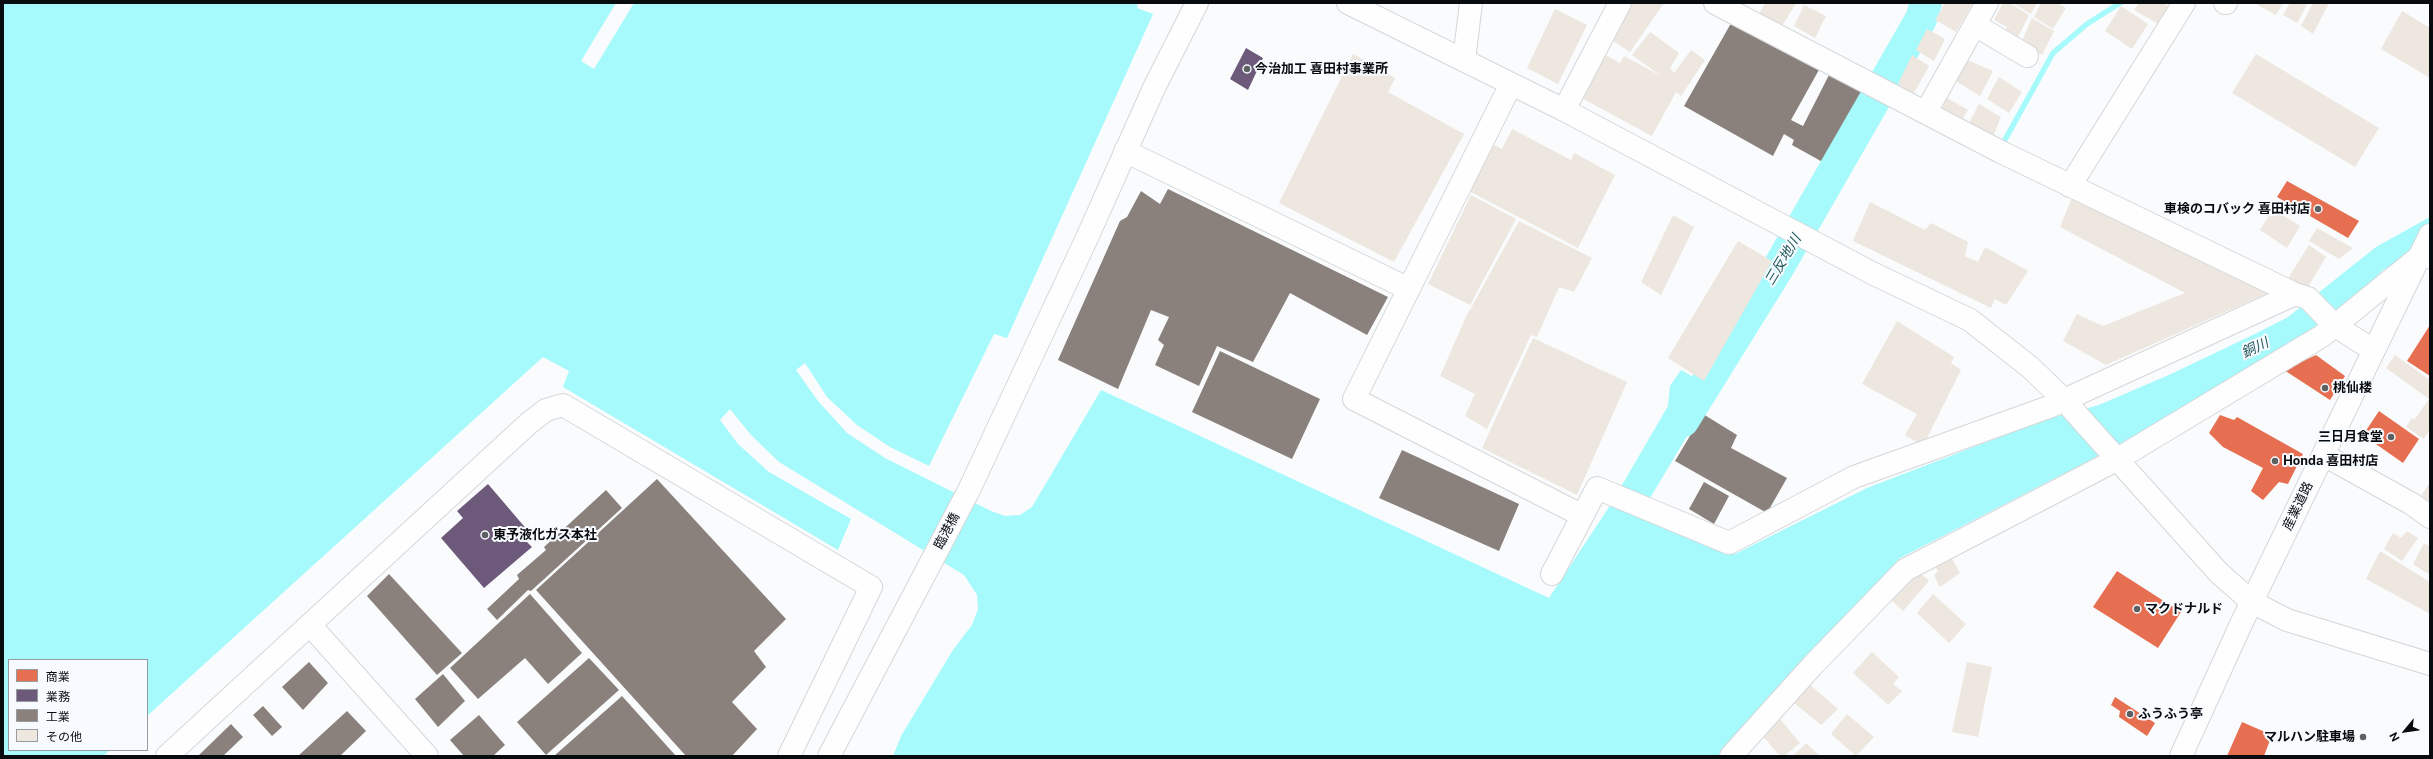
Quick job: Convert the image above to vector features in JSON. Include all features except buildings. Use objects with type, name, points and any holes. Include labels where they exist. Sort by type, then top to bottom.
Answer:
[{"type":"street","name":"臨港橋","points":[[829,756],[969,490],[1154,88],[1198,3]]},
{"type":"street","points":[[1348,3],[1564,110],[1872,273],[1970,320],[2031,368],[2064,400],[2219,573],[2252,602],[2287,620],[2430,664]]},
{"type":"street","points":[[1464,60],[1471,3]]},
{"type":"street","points":[[1564,110],[1620,3]]},
{"type":"street","points":[[1926,112],[1986,3]]},
{"type":"street","points":[[2070,186],[2184,3]]},
{"type":"street","points":[[1726,6],[2000,152],[2295,294],[2308,298],[2334,325],[2373,350]]},
{"type":"street","points":[[1975,25],[2027,56]]},
{"type":"street","points":[[1511,84],[1354,399],[1581,515]]},
{"type":"street","points":[[1125,151],[1409,289]]},
{"type":"street","name":"産業道路","points":[[2181,756],[2252,602],[2324,455],[2373,350],[2424,257],[2430,235]]},
{"type":"street","points":[[1731,756],[1812,666],[1905,570],[2114,457],[2322,336],[2334,325],[2424,257]]},
{"type":"street","points":[[1552,574],[1581,515],[1597,488],[1728,543],[1854,477],[2064,400],[2295,294]]},
{"type":"street","points":[[167,756],[529,423],[546,410],[563,406],[871,587],[788,756]]},
{"type":"street","points":[[2324,455],[2412,504],[2430,517]]},
{"type":"street","points":[[310,625],[427,756]]},
{"type":"water","name":"銅川","points":[[3,3],[616,3],[581,61],[594,69],[634,3],[1138,3],[1137,8],[1153,14],[1007,338],[994,334],[929,466],[890,447],[857,425],[827,397],[805,363],[796,370],[818,401],[847,433],[885,458],[991,511],[1005,516],[1020,515],[1032,507],[1101,390],[1549,598],[1611,504],[1668,406],[1670,386],[1681,370],[1711,387],[1712,394],[1640,515],[1735,554],[1867,488],[2044,420],[2099,405],[2171,374],[2259,332],[2288,317],[2376,247],[2430,217],[2430,247],[2383,270],[2321,331],[2135,437],[1900,558],[1728,743],[1719,756],[893,756],[901,736],[953,650],[972,625],[978,609],[977,595],[964,575],[779,462],[751,435],[730,409],[720,420],[738,444],[769,472],[851,519],[838,550],[563,387],[569,371],[543,357],[148,715],[148,659],[8,659],[8,751],[109,751],[103,756],[3,756]]},
{"type":"waterway","name":"三反地川","points":[[1683,421],[1778,268],[1921,19],[1926,3]]},
{"type":"waterway","points":[[2001,147],[2053,53],[2087,24],[2120,3]]},
{"type":"place","name":"今治加工 喜田村事業所","points":[[1247,69]]},
{"type":"place","name":"車検のコバック 喜田村店","points":[[2318,209]]},
{"type":"place","name":"桃仙楼","points":[[2325,388]]},
{"type":"place","name":"三日月食堂","points":[[2391,437]]},
{"type":"place","name":"Honda 喜田村店","points":[[2275,461]]},
{"type":"place","name":"東予液化ガス本社","points":[[485,535]]},
{"type":"place","name":"マクドナルド","points":[[2137,609]]},
{"type":"place","name":"ふうふう亭","points":[[2130,714]]},
{"type":"place","name":"マルハン駐車場","points":[[2363,737]]}]
